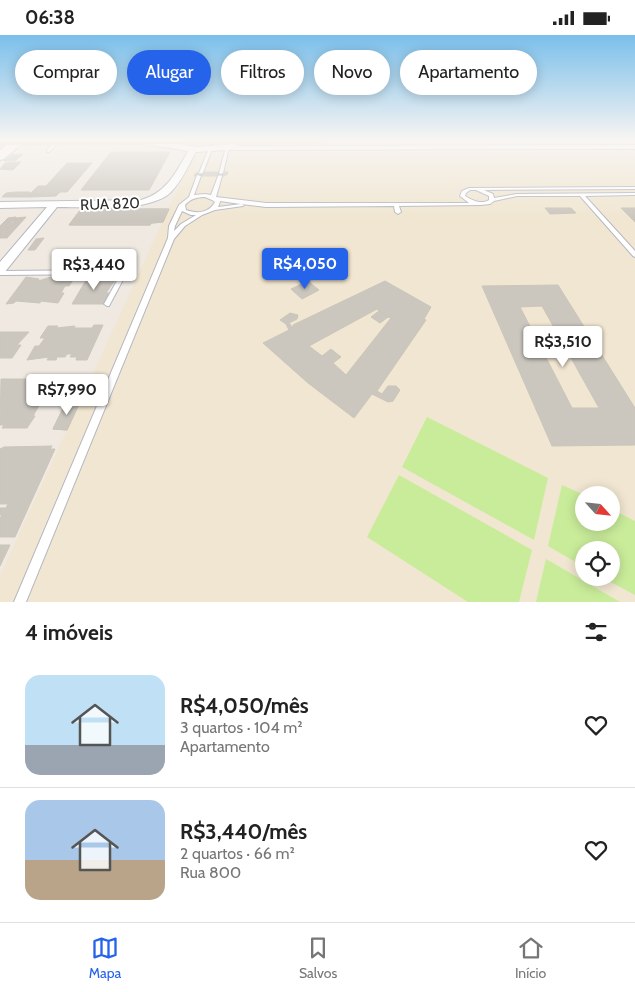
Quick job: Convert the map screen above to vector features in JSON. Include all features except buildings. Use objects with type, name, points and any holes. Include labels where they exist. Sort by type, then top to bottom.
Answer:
[{"type":"street","name":"RUA 820","points":[[0,205],[141,203],[154,201],[169,189],[183,165]]},
{"type":"street","points":[[0,271],[54,205]]},
{"type":"lane","points":[[191,198],[204,165]]},
{"type":"lane","points":[[214,209],[217,205],[214,198],[222,165]]},
{"type":"lane","points":[[442,205],[462,196],[464,192],[477,189],[635,188]]},
{"type":"lane","points":[[477,189],[491,195],[492,199]]},
{"type":"lane","points":[[581,194],[635,255]]},
{"type":"lane","points":[[171,238],[183,225],[214,209],[249,204],[481,204],[506,196],[635,194]]},
{"type":"lane","points":[[20,602],[171,238],[172,226],[182,205],[191,198],[203,196],[249,204]]},
{"type":"lane","points":[[462,196],[473,203],[481,204]]},
{"type":"lane","points":[[182,205],[184,211],[193,214],[205,213]]},
{"type":"lane","points":[[396,205],[398,213]]},
{"type":"lane","points":[[0,271],[114,271],[122,276],[107,304]]},
{"type":"shaded area","points":[[188,165],[635,165],[635,602],[0,602],[0,576]]},
{"type":"green space","points":[[427,417],[548,478],[534,540],[402,467]]},
{"type":"green space","points":[[399,475],[532,550],[519,602],[468,602],[367,537]]},
{"type":"green space","points":[[562,485],[575,491],[575,531],[620,531],[620,514],[635,521],[635,595],[618,586],[620,586],[620,541],[575,541],[575,562],[548,546]]},
{"type":"green space","points":[[546,559],[575,576],[575,586],[592,586],[620,602],[536,602]]}]
